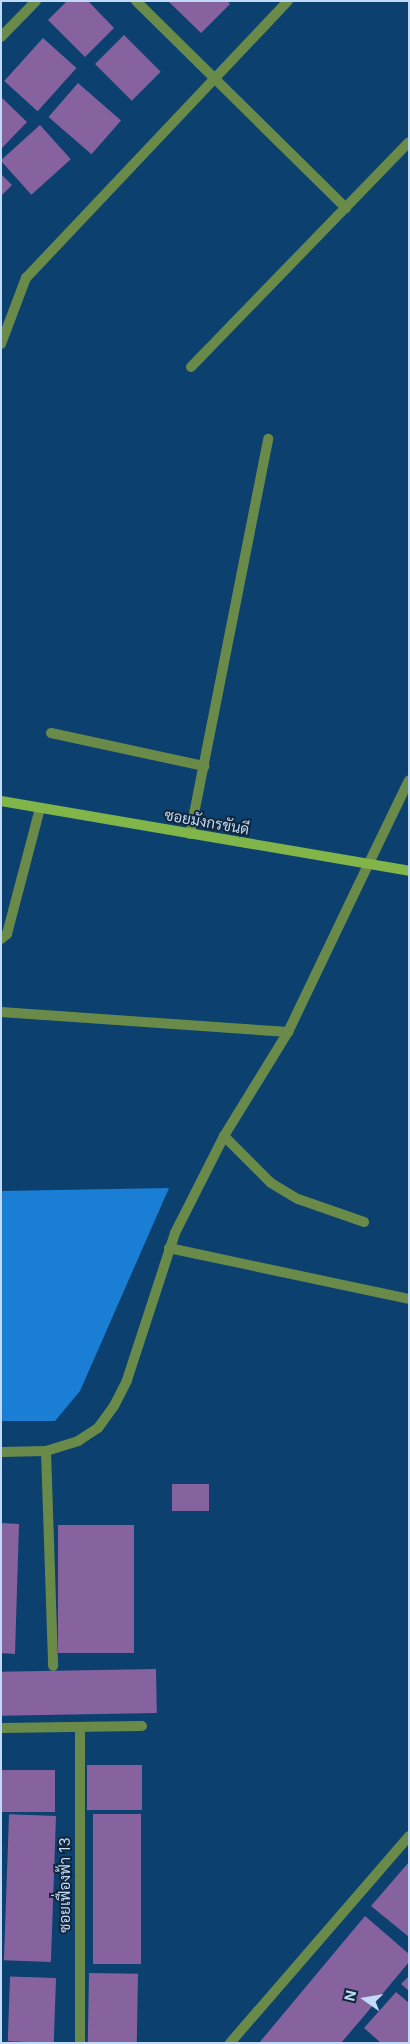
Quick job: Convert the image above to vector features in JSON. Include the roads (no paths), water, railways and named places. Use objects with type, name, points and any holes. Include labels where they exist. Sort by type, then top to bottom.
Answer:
[{"type":"street","points":[[1,37],[36,1]]},
{"type":"street","points":[[136,1],[346,208]]},
{"type":"street","points":[[1,344],[26,278],[288,1]]},
{"type":"street","points":[[191,367],[409,142]]},
{"type":"street","points":[[190,834],[268,439]]},
{"type":"street","points":[[51,732],[204,766]]},
{"type":"street","points":[[1,1452],[46,1451],[84,1436],[98,1428],[114,1406],[127,1380],[169,1248],[224,1136],[288,1032],[409,780]]},
{"type":"street","name":"ซอยมังกรขันดี","points":[[1,801],[409,871]]},
{"type":"street","points":[[1,939],[7,934],[40,808]]},
{"type":"street","points":[[1,1012],[288,1032]]},
{"type":"street","points":[[224,1136],[270,1184],[298,1199],[364,1222]]},
{"type":"street","points":[[169,1248],[409,1298]]},
{"type":"street","points":[[46,1451],[53,1666]]},
{"type":"street","points":[[1,1728],[142,1726]]},
{"type":"street","name":"ซอยเฟื่องฟ้า 13","points":[[80,1727],[80,2043]]},
{"type":"street","points":[[230,2043],[409,1836]]},
{"type":"water","points":[[169,1188],[80,1391],[55,1421],[1,1421],[1,1191]]}]
